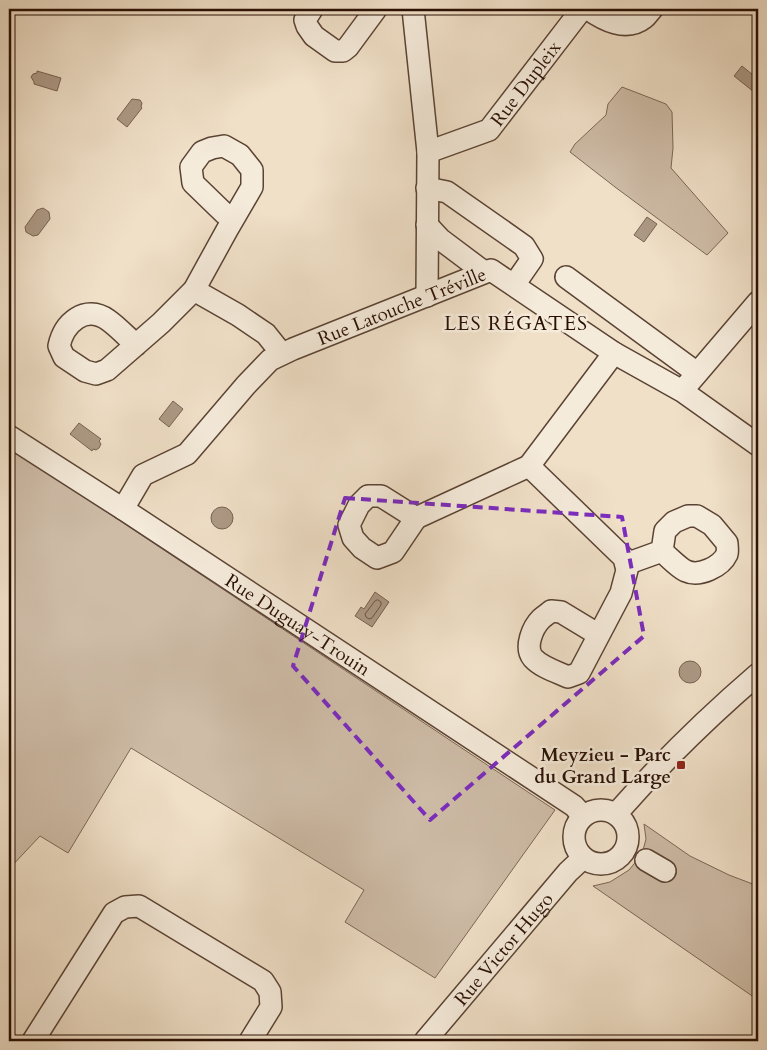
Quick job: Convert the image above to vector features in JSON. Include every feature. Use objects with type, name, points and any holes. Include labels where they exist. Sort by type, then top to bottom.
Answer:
[{"type":"street","points":[[312,9],[304,20],[307,26],[314,36],[335,51],[343,51],[348,47],[376,9]]},
{"type":"street","points":[[413,9],[428,152],[427,296]]},
{"type":"street","name":"Rue Dupleix","points":[[428,152],[489,130],[582,9]]},
{"type":"street","points":[[588,9],[614,24],[630,25],[644,18],[652,9]]},
{"type":"street","points":[[427,188],[447,192],[524,246],[532,259],[514,285]]},
{"type":"street","points":[[136,344],[194,290],[233,219]]},
{"type":"street","points":[[427,225],[440,239],[484,272]]},
{"type":"street","name":"Rue Latouche Tréville","points":[[123,509],[143,475],[188,454],[246,385],[270,360],[491,270],[614,353],[682,391],[758,445]]},
{"type":"street","points":[[566,277],[697,373]]},
{"type":"street","points":[[194,290],[238,315],[266,334],[282,354]]},
{"type":"street","points":[[682,391],[758,302]]},
{"type":"street","points":[[416,518],[529,466],[614,353]]},
{"type":"street","name":"Rue Duguay-Trouin","points":[[9,436],[574,806],[583,816]]},
{"type":"street","points":[[529,466],[624,558],[627,570],[621,593],[599,635]]},
{"type":"street","points":[[626,564],[662,551]]},
{"type":"street","points":[[616,814],[672,754],[725,702],[758,674]]},
{"type":"street","points":[[599,810],[616,814],[623,820],[627,828],[627,846],[623,854],[616,860],[600,864],[583,858],[577,851],[574,842],[574,832],[577,823],[583,816],[599,810]]},
{"type":"street","name":"Rue Victor Hugo","points":[[425,1041],[568,872],[583,858]]},
{"type":"street","points":[[646,860],[666,871]]},
{"type":"street","points":[[34,1041],[114,913],[124,907],[139,906],[263,981],[270,992],[271,1007],[250,1041]]},
{"type":"highlighted area","points":[[345,498],[622,517],[644,636],[430,820],[293,666]]},
{"type":"shaded area","points":[[622,87],[666,104],[672,112],[673,148],[671,168],[728,233],[707,255],[570,152],[575,144],[606,115],[608,104]]},
{"type":"shaded area","points":[[9,447],[555,810],[435,978],[345,922],[364,890],[131,748],[68,853],[40,836],[9,869]]},
{"type":"shaded area","points":[[644,824],[690,856],[729,875],[758,886],[758,1000],[593,886],[610,882],[629,870],[642,854],[646,839]]},
{"type":"water","points":[[742,66],[758,79],[758,87],[754,92],[734,76]]},
{"type":"water","points":[[37,71],[61,78],[57,91],[34,84],[31,77]]},
{"type":"water","points":[[132,99],[140,100],[142,108],[127,127],[117,119]]},
{"type":"water","points":[[43,208],[49,212],[50,219],[38,235],[33,236],[26,232],[25,227],[37,210]]},
{"type":"water","points":[[647,217],[657,224],[644,242],[634,235]]},
{"type":"water","points":[[173,401],[183,409],[169,427],[159,419]]},
{"type":"water","points":[[79,423],[101,439],[99,441],[101,444],[99,448],[92,451],[70,434]]},
{"type":"water","points":[[222,507],[230,510],[233,518],[230,526],[222,529],[214,526],[211,518],[214,510]]},
{"type":"water","points":[[375,592],[389,602],[372,627],[355,616],[361,607],[364,609]]},
{"type":"water","points":[[690,661],[698,664],[701,672],[698,680],[690,683],[682,680],[679,672],[682,664]]},
{"type":"place","name":"Meyzieu - Parc du Grand Large","points":[[681,765]]},
{"type":"district","name":"LES RÉGATES","points":[[516,323]]}]
